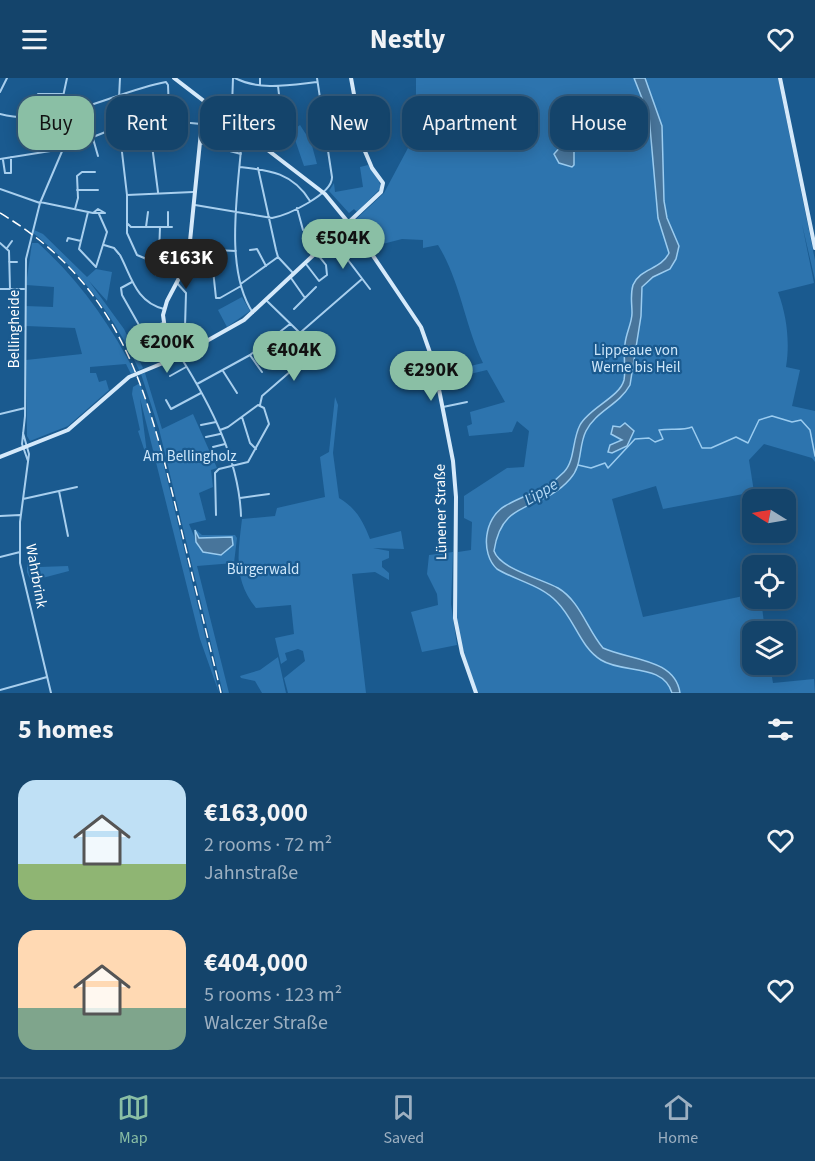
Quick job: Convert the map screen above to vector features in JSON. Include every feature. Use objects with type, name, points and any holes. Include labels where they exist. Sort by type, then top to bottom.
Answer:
[{"type":"main road","name":"Lünener Straße","points":[[174,78],[200,98]]},
{"type":"main road","points":[[0,458],[70,428],[129,377],[180,356],[229,330],[267,301],[381,192],[384,185],[364,149],[351,78]]},
{"type":"main road","points":[[780,78],[815,248]]},
{"type":"main road","points":[[180,356],[163,323],[164,309],[188,261],[200,134]]},
{"type":"main road","name":"Lünener Straße","points":[[269,150],[324,192],[349,222],[422,327],[432,352],[456,488],[454,618],[462,653],[476,693]]},
{"type":"street","points":[[0,92],[7,78]]},
{"type":"street","points":[[38,94],[62,94],[67,78]]},
{"type":"street","points":[[119,95],[120,78]]},
{"type":"street","points":[[192,204],[267,218],[283,215],[310,201],[324,192],[333,181],[317,80],[278,86],[245,83],[234,78],[233,96]]},
{"type":"street","points":[[260,78],[260,85]]},
{"type":"street","points":[[287,78],[287,85]]},
{"type":"street","points":[[94,102],[165,82],[168,85],[168,96]]},
{"type":"street","points":[[278,86],[279,96]]},
{"type":"street","points":[[0,114],[18,117]]},
{"type":"street","points":[[94,142],[98,156]]},
{"type":"street","points":[[199,143],[241,154]]},
{"type":"street","points":[[11,157],[13,172],[7,174],[1,159],[11,157],[51,150]]},
{"type":"street","name":"Bellingheide","points":[[26,448],[22,430],[25,408],[26,259],[40,202],[62,150]]},
{"type":"street","points":[[121,150],[127,195],[128,237],[136,253],[149,260],[156,275],[168,274]]},
{"type":"street","points":[[153,150],[158,192]]},
{"type":"street","points":[[241,150],[236,213],[237,252],[241,285],[253,313]]},
{"type":"street","points":[[240,167],[274,170],[300,186],[310,201]]},
{"type":"street","points":[[258,168],[267,218],[278,257],[293,276],[305,298]]},
{"type":"street","points":[[75,210],[78,174],[95,172]]},
{"type":"street","points":[[0,189],[75,210],[103,215],[105,212],[98,209],[93,213]]},
{"type":"street","points":[[77,190],[98,190]]},
{"type":"street","points":[[127,195],[193,192]]},
{"type":"street","points":[[297,208],[303,230]]},
{"type":"street","points":[[88,212],[80,252],[96,267],[107,230],[99,214]]},
{"type":"street","points":[[146,227],[148,212]]},
{"type":"street","points":[[168,212],[168,227]]},
{"type":"street","points":[[128,224],[131,227],[172,227]]},
{"type":"street","points":[[149,260],[160,252],[160,227]]},
{"type":"street","points":[[67,242],[68,238],[81,241]]},
{"type":"street","points":[[332,239],[370,289]]},
{"type":"street","points":[[306,240],[327,267],[326,277],[319,281],[306,264]]},
{"type":"street","points":[[10,289],[7,248],[12,241]]},
{"type":"street","points":[[0,243],[7,248]]},
{"type":"street","points":[[104,245],[114,248],[119,254],[132,282],[145,301],[164,309]]},
{"type":"street","points":[[214,262],[215,250],[237,252]]},
{"type":"street","points":[[250,250],[258,250],[266,266]]},
{"type":"street","points":[[213,270],[216,298],[220,298],[278,257]]},
{"type":"street","points":[[9,262],[17,262]]},
{"type":"street","points":[[300,333],[362,279]]},
{"type":"street","points":[[132,282],[121,288],[122,295],[144,330],[152,348]]},
{"type":"street","points":[[177,284],[186,291],[185,327]]},
{"type":"street","points":[[294,309],[316,287]]},
{"type":"street","points":[[0,289],[24,289]]},
{"type":"street","points":[[267,301],[300,333],[324,362]]},
{"type":"street","points":[[144,330],[163,323]]},
{"type":"street","points":[[196,385],[250,356],[290,324]]},
{"type":"street","points":[[272,340],[283,352]]},
{"type":"street","points":[[216,515],[214,473],[248,462],[269,423],[260,405],[262,396],[315,350]]},
{"type":"street","points":[[180,356],[216,422],[225,444],[237,476],[241,516]]},
{"type":"street","points":[[250,356],[262,372]]},
{"type":"street","points":[[170,376],[186,367]]},
{"type":"street","points":[[223,371],[237,393]]},
{"type":"street","points":[[166,400],[171,409],[201,393]]},
{"type":"street","points":[[443,407],[467,402]]},
{"type":"street","points":[[206,437],[220,432],[252,407],[260,405]]},
{"type":"street","points":[[0,414],[25,408]]},
{"type":"street","points":[[242,417],[250,443],[256,449]]},
{"type":"street","points":[[201,425],[216,422]]},
{"type":"street","points":[[213,447],[225,444]]},
{"type":"street","name":"Wahrbrink","points":[[26,448],[28,461],[21,515],[22,576],[51,693]]},
{"type":"street","points":[[23,499],[77,487]]},
{"type":"street","points":[[59,491],[68,536]]},
{"type":"street","points":[[240,498],[269,494]]},
{"type":"street","points":[[0,516],[21,515]]},
{"type":"street","points":[[0,557],[20,552]]},
{"type":"street","points":[[0,690],[47,677]]},
{"type":"green space","name":"Lippeaue von Werne bis Heil","points":[[416,78],[778,78],[815,260],[815,280],[802,224],[814,283],[778,292],[787,330],[786,367],[800,370],[792,406],[815,411],[815,462],[812,458],[764,444],[749,460],[754,489],[742,489],[742,494],[663,509],[656,486],[612,499],[643,617],[742,596],[742,609],[762,609],[764,621],[742,621],[742,675],[772,675],[773,683],[814,679],[815,693],[477,693],[456,627],[458,552],[471,550],[472,522],[464,518],[464,496],[507,468],[524,467],[529,431],[517,421],[512,432],[469,436],[467,426],[472,424],[470,412],[505,402],[487,370],[440,381],[440,373],[483,363],[471,334],[452,273],[438,245],[423,248],[423,240],[402,239],[371,247],[353,222],[384,193],[407,150],[538,150],[538,96],[416,96]]},
{"type":"green space","points":[[300,125],[308,137],[308,150],[313,150],[317,164],[304,166],[296,143],[296,128]]},
{"type":"green space","points":[[368,165],[381,188],[357,212],[354,209],[349,213],[329,191],[334,183],[335,192],[363,187],[360,167]]},
{"type":"green space","points":[[34,230],[43,234],[87,277],[96,269],[112,272],[107,301],[89,281],[124,329],[143,368],[139,370],[119,331],[95,295],[50,247],[33,233]]},
{"type":"green space","points":[[32,243],[38,243],[53,257],[92,303],[135,372],[131,374],[126,364],[90,367],[90,373],[96,373],[99,382],[106,380],[109,390],[68,426],[30,441],[27,436],[26,360],[82,354],[75,328],[26,326],[25,306],[53,307],[54,287],[26,285]]},
{"type":"green space","points":[[242,297],[250,311],[227,327],[218,310]]},
{"type":"green space","name":"Am Bellingholz","points":[[145,373],[162,429],[193,414],[217,468],[211,470],[213,487],[199,493],[206,520],[189,524],[199,548],[208,554],[220,537],[199,538],[196,530],[202,535],[235,535],[237,538],[234,563],[197,566],[229,693],[223,693],[159,429],[141,374]]},
{"type":"green space","points":[[140,383],[153,421],[219,693],[200,639],[140,398],[148,461],[138,431],[140,430],[132,394],[133,387]]},
{"type":"green space","name":"Bürgerwald","points":[[335,397],[338,405],[333,453],[339,498],[358,516],[370,539],[401,531],[404,549],[373,548],[389,551],[389,558],[382,561],[382,567],[389,573],[389,580],[375,572],[352,574],[366,693],[288,693],[284,678],[305,661],[303,651],[298,649],[285,653],[287,660],[281,664],[275,638],[294,634],[291,605],[256,608],[249,598],[240,576],[239,566],[242,519],[275,516],[277,508],[325,497],[320,457],[329,452]]},
{"type":"green space","points":[[453,552],[451,604],[457,645],[422,652],[411,612],[438,605],[437,594],[427,574],[429,555]]},
{"type":"green space","points":[[27,563],[40,567],[68,566],[69,571],[31,581],[27,572]]},
{"type":"green space","points":[[278,657],[286,693],[262,693],[255,681],[241,678],[240,676],[260,670]]},
{"type":"water","name":"Lippe","points":[[634,78],[645,78],[662,126],[664,201],[667,218],[679,246],[676,259],[670,269],[653,277],[642,287],[641,316],[630,385],[620,398],[590,424],[584,437],[577,468],[570,479],[547,497],[514,513],[498,534],[494,551],[504,563],[566,594],[578,608],[603,648],[660,667],[676,682],[680,693],[672,693],[660,677],[651,673],[610,664],[594,655],[557,602],[536,587],[497,569],[488,554],[487,545],[489,527],[498,511],[550,484],[564,472],[570,462],[580,425],[590,413],[617,392],[621,386],[625,376],[624,353],[632,317],[633,285],[640,275],[661,263],[669,253],[658,218],[648,96],[641,96]]},
{"type":"water","points":[[558,150],[574,150],[574,165],[572,167],[559,163],[554,154]]},
{"type":"water","points":[[625,423],[634,431],[627,446],[612,453],[608,452],[610,445],[622,440],[611,434],[613,426],[620,427]]},
{"type":"water","points":[[195,530],[199,538],[232,537],[233,545],[221,555],[203,552],[196,542]]},
{"type":"waterway","points":[[578,465],[591,468],[605,463],[608,468],[635,439],[649,438],[655,442],[663,439],[659,430],[692,427],[702,448],[711,448],[736,437],[748,443],[759,420],[772,416],[792,422],[801,420],[810,430],[815,456]]},
{"type":"railway","points":[[0,213],[41,242],[74,273],[101,307],[123,344],[154,426],[221,693]]}]
